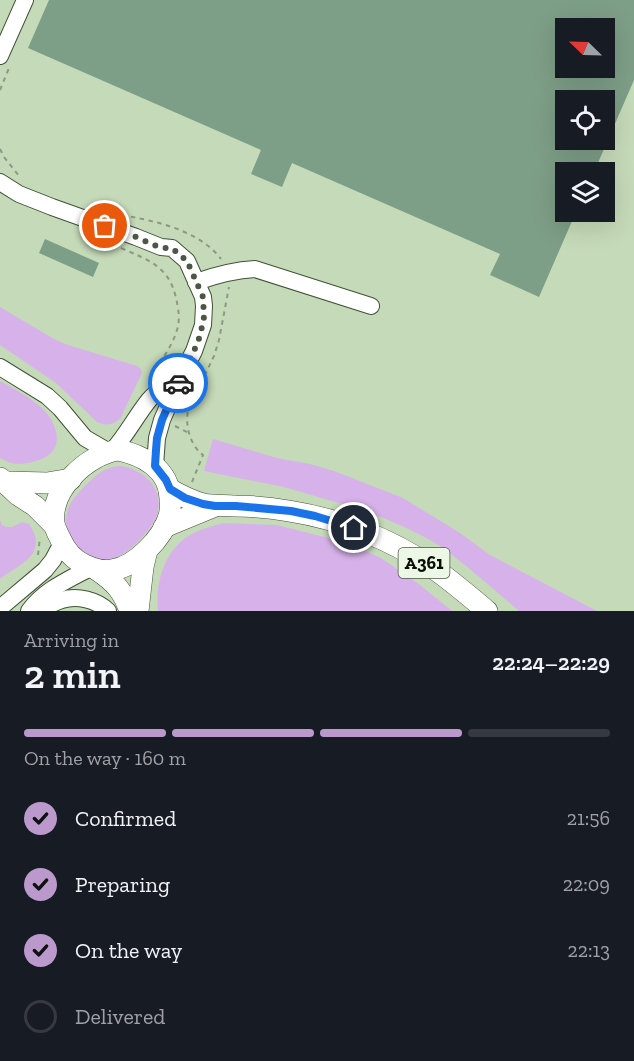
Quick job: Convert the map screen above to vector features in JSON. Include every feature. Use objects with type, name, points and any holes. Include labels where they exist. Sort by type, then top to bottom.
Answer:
[{"type":"main road","points":[[58,534],[54,515],[59,496],[76,474],[90,461],[118,450],[138,455],[155,466],[177,493],[159,536],[131,563],[110,571],[94,569]]},
{"type":"main road","points":[[3,480],[47,483],[76,474]]},
{"type":"main road","points":[[3,480],[18,495],[42,512],[73,557],[111,579],[120,588],[130,611]]},
{"type":"main road","name":"A361","points":[[177,493],[215,506],[291,511],[362,531],[404,550],[433,568],[487,611]]},
{"type":"main road","name":"A361","points":[[164,527],[215,506]]},
{"type":"main road","points":[[138,611],[147,550]]},
{"type":"street","points":[[0,56],[26,0]]},
{"type":"street","points":[[0,182],[20,194],[161,248],[182,270],[194,278],[203,297],[203,325],[160,429],[155,466]]},
{"type":"street","points":[[194,278],[241,269],[255,269],[371,306]]},
{"type":"street","points":[[0,367],[47,396],[89,441],[110,452],[127,434],[148,401],[181,376]]},
{"type":"street","points":[[76,474],[80,448],[77,430]]},
{"type":"street","points":[[0,608],[51,563],[58,534]]},
{"type":"street","points":[[29,611],[50,590],[94,569]]},
{"type":"street","points":[[40,611],[71,598],[94,602],[108,611]]},
{"type":"path","points":[[0,149],[12,168],[23,179]]},
{"type":"path","points":[[120,215],[161,224],[202,241],[216,253],[224,265],[230,284],[214,356],[187,416],[191,440],[197,451],[203,455],[177,493]]},
{"type":"path","points":[[118,248],[146,259],[164,270],[172,284],[178,308],[179,324],[173,339],[144,387]]},
{"type":"shaded area","points":[[0,307],[54,339],[141,369],[142,373],[120,419],[109,424],[97,422],[56,383],[0,345]]},
{"type":"shaded area","points":[[0,381],[36,403],[52,421],[57,442],[55,448],[46,457],[20,464],[0,458]]},
{"type":"shaded area","points":[[213,439],[277,458],[334,471],[403,498],[460,533],[490,555],[597,611],[519,611],[440,546],[396,523],[369,512],[284,487],[204,471]]},
{"type":"shaded area","points":[[121,466],[138,472],[151,482],[158,497],[157,515],[146,533],[122,555],[108,559],[94,558],[74,544],[67,530],[67,511],[78,494],[96,476],[109,468]]},
{"type":"shaded area","points":[[0,520],[2,525],[9,527],[23,522],[29,524],[35,535],[36,544],[29,558],[0,579]]},
{"type":"shaded area","points":[[223,523],[277,525],[359,548],[381,558],[452,611],[158,611],[160,578],[175,548],[192,534]]},
{"type":"building","points":[[49,0],[634,0],[634,80],[615,124],[615,90],[555,90],[555,150],[604,150],[598,162],[555,162],[555,222],[572,222],[539,297],[490,275],[500,254],[292,163],[282,187],[251,174],[261,150],[28,48]]},
{"type":"building","points":[[45,239],[99,263],[93,277],[39,253]]},
{"type":"way so far","points":[[105,226],[151,242],[161,248],[172,248],[187,261],[203,297],[204,317],[200,336],[178,383]]},
{"type":"route","points":[[178,383],[162,420],[156,450],[155,466],[170,489],[185,498],[203,504],[291,511],[354,528]]}]
